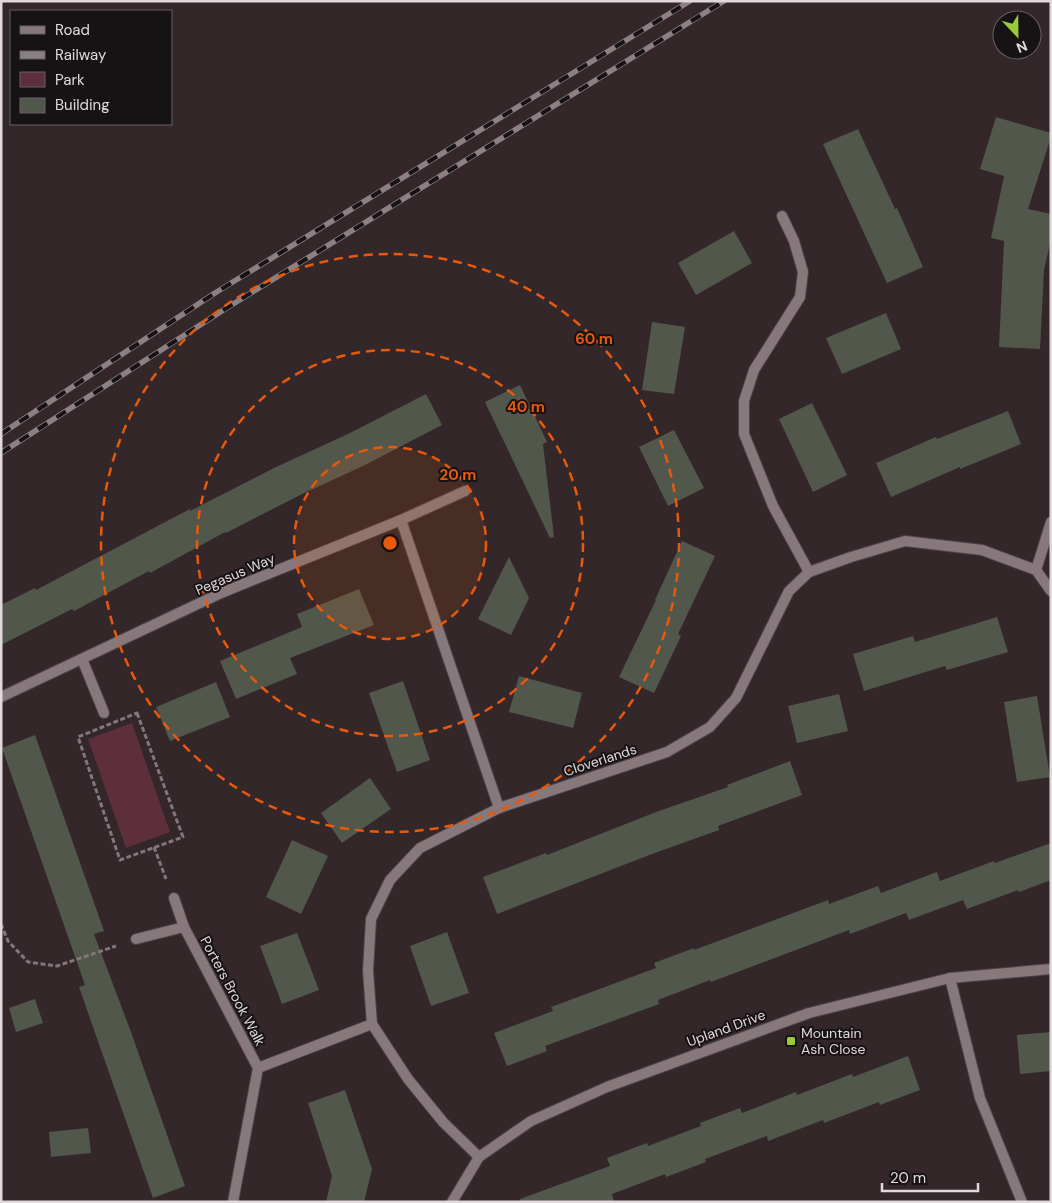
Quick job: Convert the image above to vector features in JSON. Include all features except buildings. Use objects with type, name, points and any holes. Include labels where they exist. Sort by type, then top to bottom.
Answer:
[{"type":"street","points":[[782,216],[794,241],[803,272],[800,297],[754,370],[744,401],[744,434],[773,506],[809,572]]},
{"type":"street","name":"Pegasus Way","points":[[1,697],[221,593],[401,520],[464,491]]},
{"type":"street","points":[[401,520],[499,808]]},
{"type":"street","points":[[1051,522],[1036,570],[1051,591]]},
{"type":"street","name":"Cloverlands","points":[[479,1157],[443,1122],[408,1079],[372,1024],[368,971],[371,919],[390,880],[420,848],[499,808],[667,752],[710,727],[736,698],[789,590],[809,572],[905,541],[982,550],[1036,570]]},
{"type":"street","points":[[82,659],[104,713]]},
{"type":"street","name":"Porters Brook Walk","points":[[174,898],[184,927],[258,1068],[233,1202]]},
{"type":"street","name":"Porters Brook Walk","points":[[136,939],[184,927]]},
{"type":"street","name":"Upland Drive","points":[[452,1202],[479,1157],[531,1121],[606,1087],[808,1013],[950,978],[1051,969]]},
{"type":"street","points":[[950,978],[980,1098],[1022,1202]]},
{"type":"street","name":"Porters Brook Walk","points":[[258,1068],[372,1024]]},
{"type":"path","points":[[78,737],[120,860],[183,837],[137,713]]},
{"type":"path","points":[[154,847],[174,898]]},
{"type":"path","points":[[1,924],[8,941],[28,962],[57,966],[136,939]]},
{"type":"green space","points":[[132,723],[170,832],[126,848],[88,739]]},
{"type":"railway","points":[[1,434],[215,293],[690,1]]},
{"type":"railway","points":[[1,453],[225,309],[724,1]]},
{"type":"place","name":"Mountain Ash Close","points":[[791,1041]]}]
